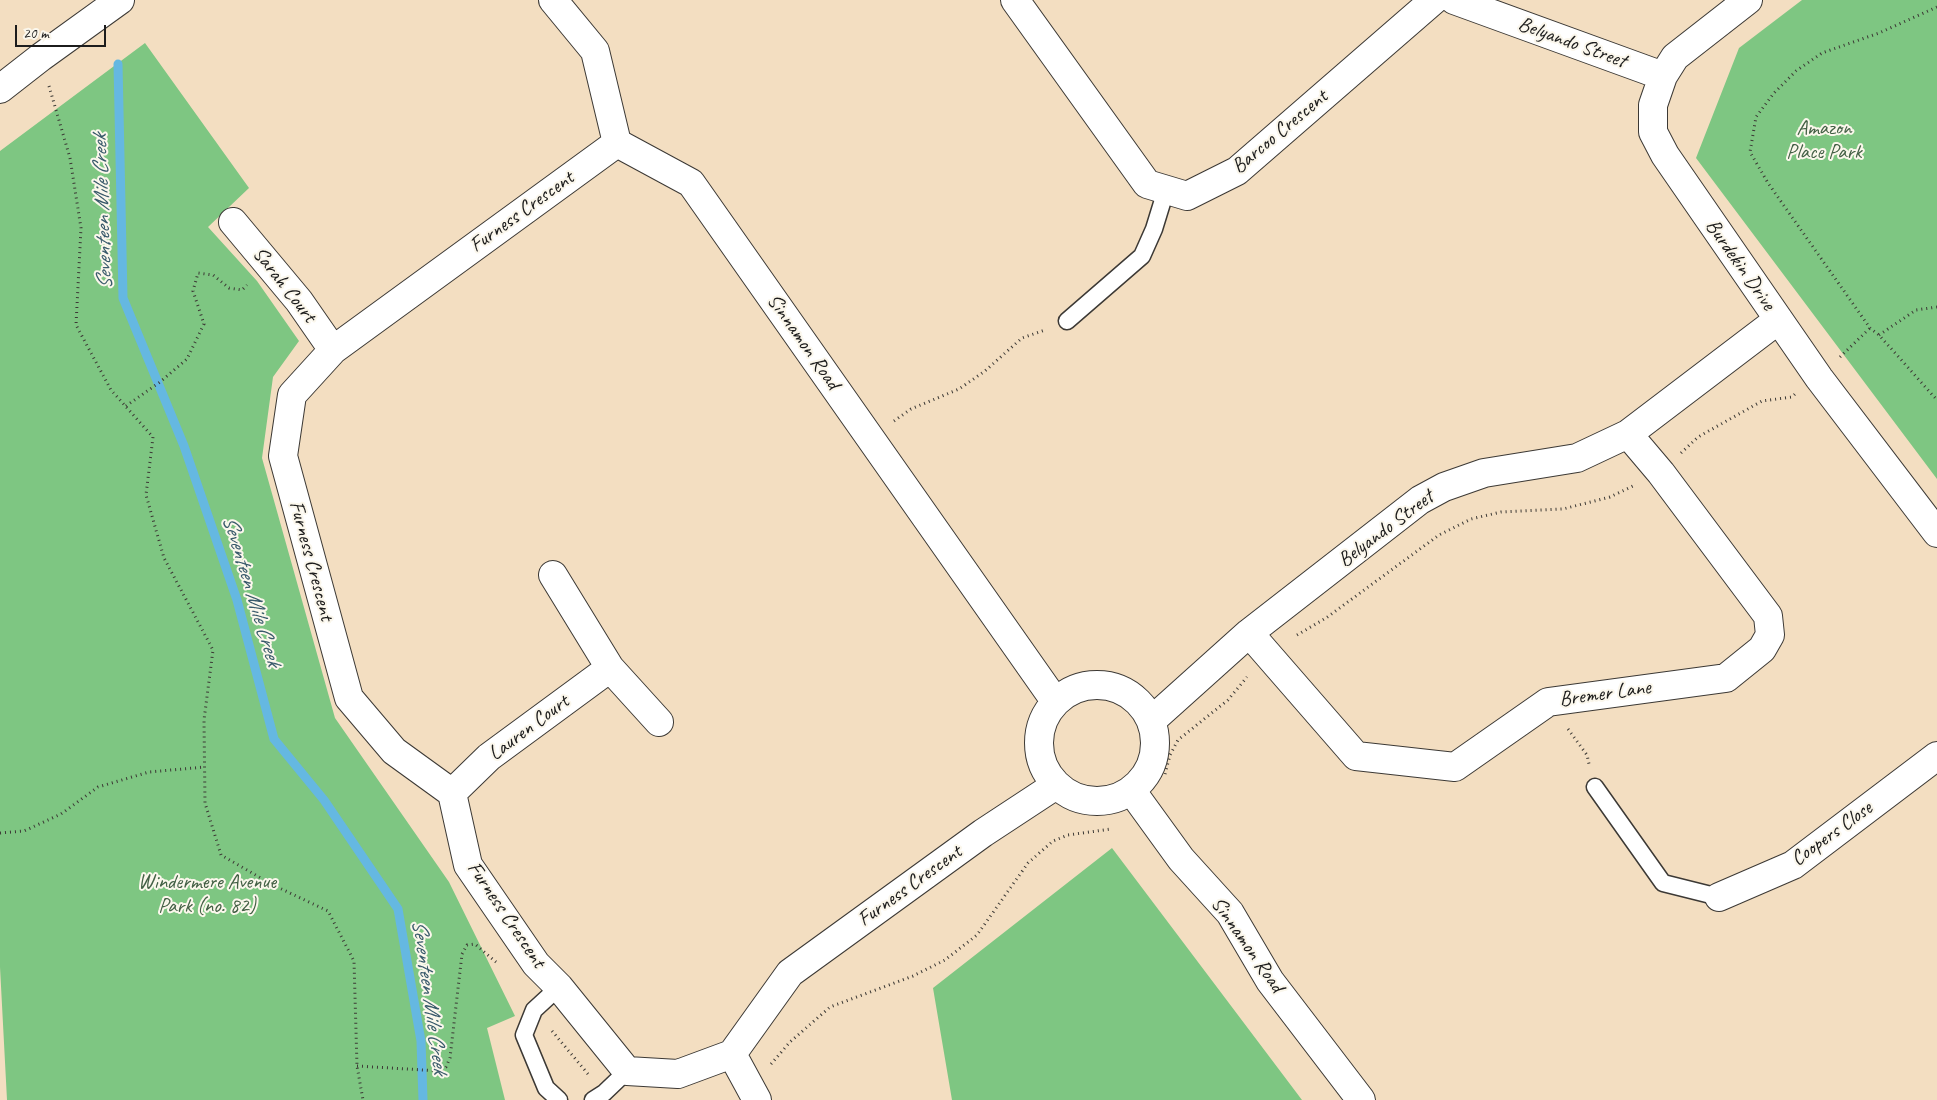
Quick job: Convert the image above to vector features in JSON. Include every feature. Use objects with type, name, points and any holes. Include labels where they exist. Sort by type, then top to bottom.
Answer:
[{"type":"street","points":[[553,0],[595,51],[617,143]]},
{"type":"street","name":"Barcoo Crescent","points":[[1015,0],[1147,184],[1187,196],[1238,170],[1434,0]]},
{"type":"street","name":"Belyando Street","points":[[1454,0],[1663,76]]},
{"type":"street","name":"Burdekin Drive","points":[[1748,0],[1676,57],[1663,76],[1653,105],[1652,132],[1665,155],[1819,378],[1937,533]]},
{"type":"street","points":[[0,90],[115,2]]},
{"type":"street","name":"Furness Crescent","points":[[617,143],[333,350],[292,395],[282,456],[349,698],[394,751],[452,793],[468,865],[536,964],[559,987],[627,1072]]},
{"type":"street","name":"Sinnamon Road","points":[[617,143],[692,183],[1055,701]]},
{"type":"street","name":"Sarah Court","points":[[233,222],[299,301],[333,350]]},
{"type":"street","name":"Belyando Street","points":[[1152,721],[1249,634],[1420,500],[1444,486],[1484,473],[1577,458],[1628,434],[1778,320]]},
{"type":"street","name":"Bremer Lane","points":[[1249,634],[1356,756],[1454,767],[1548,702],[1726,678],[1762,649],[1770,635],[1768,616],[1661,473],[1628,434]]},
{"type":"street","points":[[553,575],[610,668],[660,722]]},
{"type":"street","name":"Lauren Court","points":[[452,793],[489,757],[610,668]]},
{"type":"street","points":[[1089,684],[1108,685],[1126,693],[1141,705],[1152,721],[1155,740],[1153,760],[1145,777],[1131,790],[1113,799],[1092,801],[1073,797],[1056,785],[1044,770],[1038,753],[1038,734],[1044,717],[1055,701],[1071,690],[1089,684]]},
{"type":"street","name":"Coopers Close","points":[[1719,897],[1793,865],[1937,756]]},
{"type":"street","name":"Furness Crescent","points":[[732,1054],[790,973],[982,833],[1056,785]]},
{"type":"street","name":"Sinnamon Road","points":[[1131,790],[1181,859],[1230,913],[1270,981],[1361,1100]]},
{"type":"street","points":[[627,1072],[678,1074],[732,1054],[754,1094]]},
{"type":"lane","points":[[1067,321],[1142,256],[1154,229],[1166,190]]},
{"type":"lane","points":[[1595,787],[1663,883],[1719,897]]},
{"type":"lane","points":[[559,987],[534,1010],[524,1035],[546,1088],[559,1100]]},
{"type":"lane","points":[[593,1100],[604,1093],[627,1072]]},
{"type":"path","points":[[1937,7],[1879,33],[1822,53],[1796,71],[1774,93],[1756,117],[1750,152],[1768,183],[1870,328],[1879,335],[1937,400]]},
{"type":"path","points":[[41,57],[70,158],[82,228],[76,325],[111,390],[153,437],[146,495],[164,558],[213,650],[204,720],[205,803],[221,855],[273,885],[328,911],[354,961],[357,1066],[363,1100]]},
{"type":"path","points":[[126,406],[160,382],[187,359],[204,324],[193,291],[198,274],[213,274],[229,288],[242,290],[269,265]]},
{"type":"path","points":[[1879,335],[1916,310],[1937,306]]},
{"type":"path","points":[[871,439],[911,409],[959,389],[985,371],[1022,338],[1067,321]]},
{"type":"path","points":[[1165,774],[1170,755],[1178,740],[1228,700],[1267,654],[1326,618],[1439,536],[1471,519],[1501,512],[1563,508],[1610,497],[1661,473],[1698,437],[1762,401],[1792,397],[1819,378],[1870,328]]},
{"type":"path","points":[[1548,702],[1587,755],[1595,787]]},
{"type":"path","points":[[0,833],[24,832],[61,814],[98,787],[149,772],[205,767]]},
{"type":"path","points":[[754,1094],[790,1042],[830,1007],[913,976],[945,960],[977,935],[1028,862],[1054,842],[1068,835],[1111,829]]},
{"type":"path","points":[[357,1066],[427,1070]]},
{"type":"green space","name":"Amazon Place Park","points":[[1802,0],[1937,0],[1937,479],[1696,158],[1739,48]]},
{"type":"green space","name":"Windermere Avenue Park (no. 82)","points":[[145,43],[249,188],[208,227],[257,281],[299,341],[273,377],[262,458],[335,718],[449,882],[515,1016],[487,1028],[505,1100],[7,1100],[0,967],[0,151]]},
{"type":"green space","points":[[1112,848],[1302,1100],[952,1100],[933,988]]},
{"type":"waterway","name":"Seventeen Mile Creek","points":[[118,64],[123,298],[184,446],[237,600],[274,739],[324,800],[398,909],[421,1041],[423,1100]]}]
